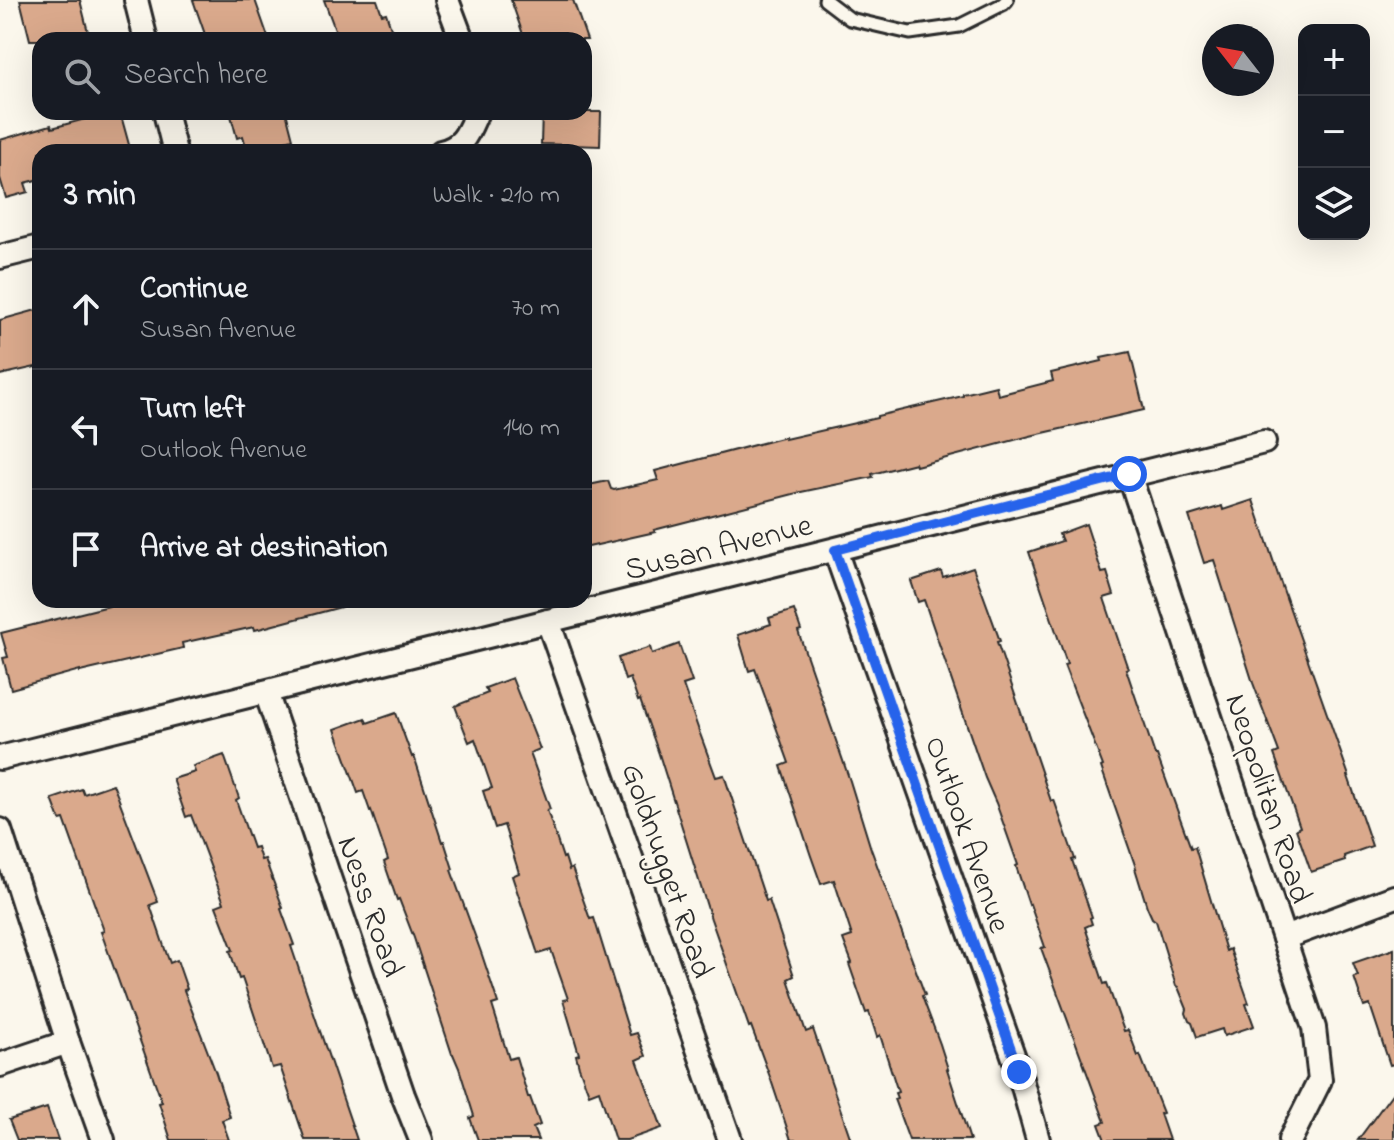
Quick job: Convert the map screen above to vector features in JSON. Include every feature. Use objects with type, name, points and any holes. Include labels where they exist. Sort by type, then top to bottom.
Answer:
[{"type":"street","points":[[136,0],[144,32]]},
{"type":"street","points":[[447,0],[459,32]]},
{"type":"street","points":[[167,120],[173,144]]},
{"type":"street","points":[[459,144],[465,139],[473,120]]},
{"type":"street","points":[[0,257],[32,249]]},
{"type":"street","name":"Susan Avenue","points":[[0,758],[1264,442]]},
{"type":"street","name":"Neopolitan Road","points":[[1129,474],[1314,1028],[1320,1080],[1290,1140]]},
{"type":"street","name":"Outlook Avenue","points":[[835,550],[1019,1072],[1038,1140]]},
{"type":"street","name":"Goldnugget Road","points":[[548,621],[730,1140]]},
{"type":"street","name":"Ness Road","points":[[266,692],[421,1140]]},
{"type":"street","points":[[0,830],[103,1140]]},
{"type":"street","points":[[1284,938],[1394,897]]},
{"type":"street","points":[[0,1065],[68,1042]]},
{"type":"lane","points":[[825,0],[850,19],[910,33],[959,26],[1007,0]]},
{"type":"building","points":[[20,0],[80,0],[88,32],[32,32],[30,40]]},
{"type":"building","points":[[193,0],[255,0],[266,32],[204,32]]},
{"type":"building","points":[[324,0],[377,0],[382,14],[386,13],[392,32],[336,32]]},
{"type":"building","points":[[511,0],[573,0],[584,32],[522,32]]},
{"type":"building","points":[[592,112],[601,112],[600,146],[541,144],[542,120],[592,120]]},
{"type":"building","points":[[82,120],[122,120],[129,144],[32,144],[32,181],[25,183],[28,192],[6,198],[0,178],[0,140],[51,125],[52,128]]},
{"type":"building","points":[[232,120],[288,120],[293,139],[272,144],[245,144],[243,136],[237,138]]},
{"type":"building","points":[[32,311],[32,368],[0,375],[0,320]]},
{"type":"building","points":[[1130,352],[1144,410],[916,466],[915,463],[872,474],[873,477],[801,492],[592,546],[592,484],[608,481],[614,490],[658,480],[655,471],[996,386],[998,395],[1053,381],[1051,373],[1102,361],[1101,358]]},
{"type":"building","points":[[1253,500],[1372,846],[1344,856],[1345,861],[1311,872],[1296,829],[1300,827],[1274,754],[1279,752],[1253,683],[1214,560],[1204,563],[1189,516],[1222,506],[1223,510]]},
{"type":"building","points":[[1086,524],[1102,573],[1107,572],[1114,595],[1104,598],[1155,755],[1191,848],[1195,847],[1226,951],[1230,949],[1249,1003],[1246,1004],[1254,1026],[1224,1036],[1222,1029],[1197,1037],[1189,1021],[1156,921],[1147,907],[1103,766],[1064,665],[1067,664],[1029,552],[1062,541],[1059,534]]},
{"type":"building","points":[[973,567],[1051,801],[1054,800],[1075,859],[1072,860],[1092,917],[1092,924],[1085,927],[1104,984],[1107,983],[1124,1031],[1128,1030],[1140,1055],[1163,1113],[1160,1114],[1169,1140],[1105,1140],[1099,1124],[1105,1122],[1041,948],[1045,947],[1018,865],[924,600],[918,602],[911,581],[941,571],[943,577]]},
{"type":"building","points":[[101,608],[337,608],[255,630],[254,627],[182,643],[183,648],[80,670],[11,689],[3,658],[8,657],[1,633]]},
{"type":"building","points":[[794,610],[801,630],[798,631],[871,849],[925,995],[922,996],[970,1140],[909,1140],[894,1099],[898,1092],[880,1035],[877,1037],[869,1012],[866,1013],[849,964],[852,963],[843,939],[852,936],[834,880],[821,884],[781,766],[789,763],[755,669],[749,671],[738,635],[771,624],[769,618]]},
{"type":"building","points":[[679,644],[692,682],[683,685],[716,777],[724,775],[794,976],[788,979],[806,1032],[813,1029],[851,1140],[791,1140],[711,919],[640,700],[630,678],[625,680],[618,658],[650,647],[652,654]]},
{"type":"building","points":[[512,678],[540,749],[530,753],[563,858],[569,870],[572,868],[590,919],[594,918],[630,1035],[637,1033],[646,1056],[637,1060],[662,1128],[627,1140],[615,1140],[599,1090],[589,1094],[579,1067],[576,1055],[579,1054],[563,1000],[568,999],[551,950],[538,954],[512,876],[519,873],[504,825],[495,828],[483,791],[492,788],[475,739],[469,742],[455,706],[488,693],[485,688]]},
{"type":"building","points":[[396,713],[444,841],[451,870],[498,1003],[492,1005],[509,1059],[516,1057],[540,1125],[533,1128],[538,1140],[478,1140],[459,1068],[384,862],[388,860],[371,810],[363,791],[358,793],[335,729],[365,718],[367,723]]},
{"type":"building","points":[[224,755],[253,848],[257,847],[261,860],[265,859],[283,908],[294,945],[291,946],[357,1140],[305,1140],[280,1066],[272,1068],[242,978],[239,979],[230,951],[233,950],[216,906],[224,903],[191,815],[186,817],[173,779],[195,772],[193,766]]},
{"type":"building","points":[[113,784],[158,902],[150,905],[167,955],[170,963],[177,960],[187,989],[184,990],[216,1073],[230,1117],[222,1120],[229,1140],[171,1140],[159,1103],[162,1102],[101,932],[104,931],[64,819],[60,820],[52,799],[82,789],[84,794]]},
{"type":"building","points":[[1394,949],[1394,1064],[1390,1065],[1370,1005],[1364,1007],[1354,977],[1358,976],[1353,963]]},
{"type":"building","points":[[1394,1091],[1394,1140],[1358,1140]]},
{"type":"building","points":[[47,1108],[58,1140],[17,1140],[9,1120]]},
{"type":"route","points":[[1019,1072],[835,550],[1129,474]]}]
